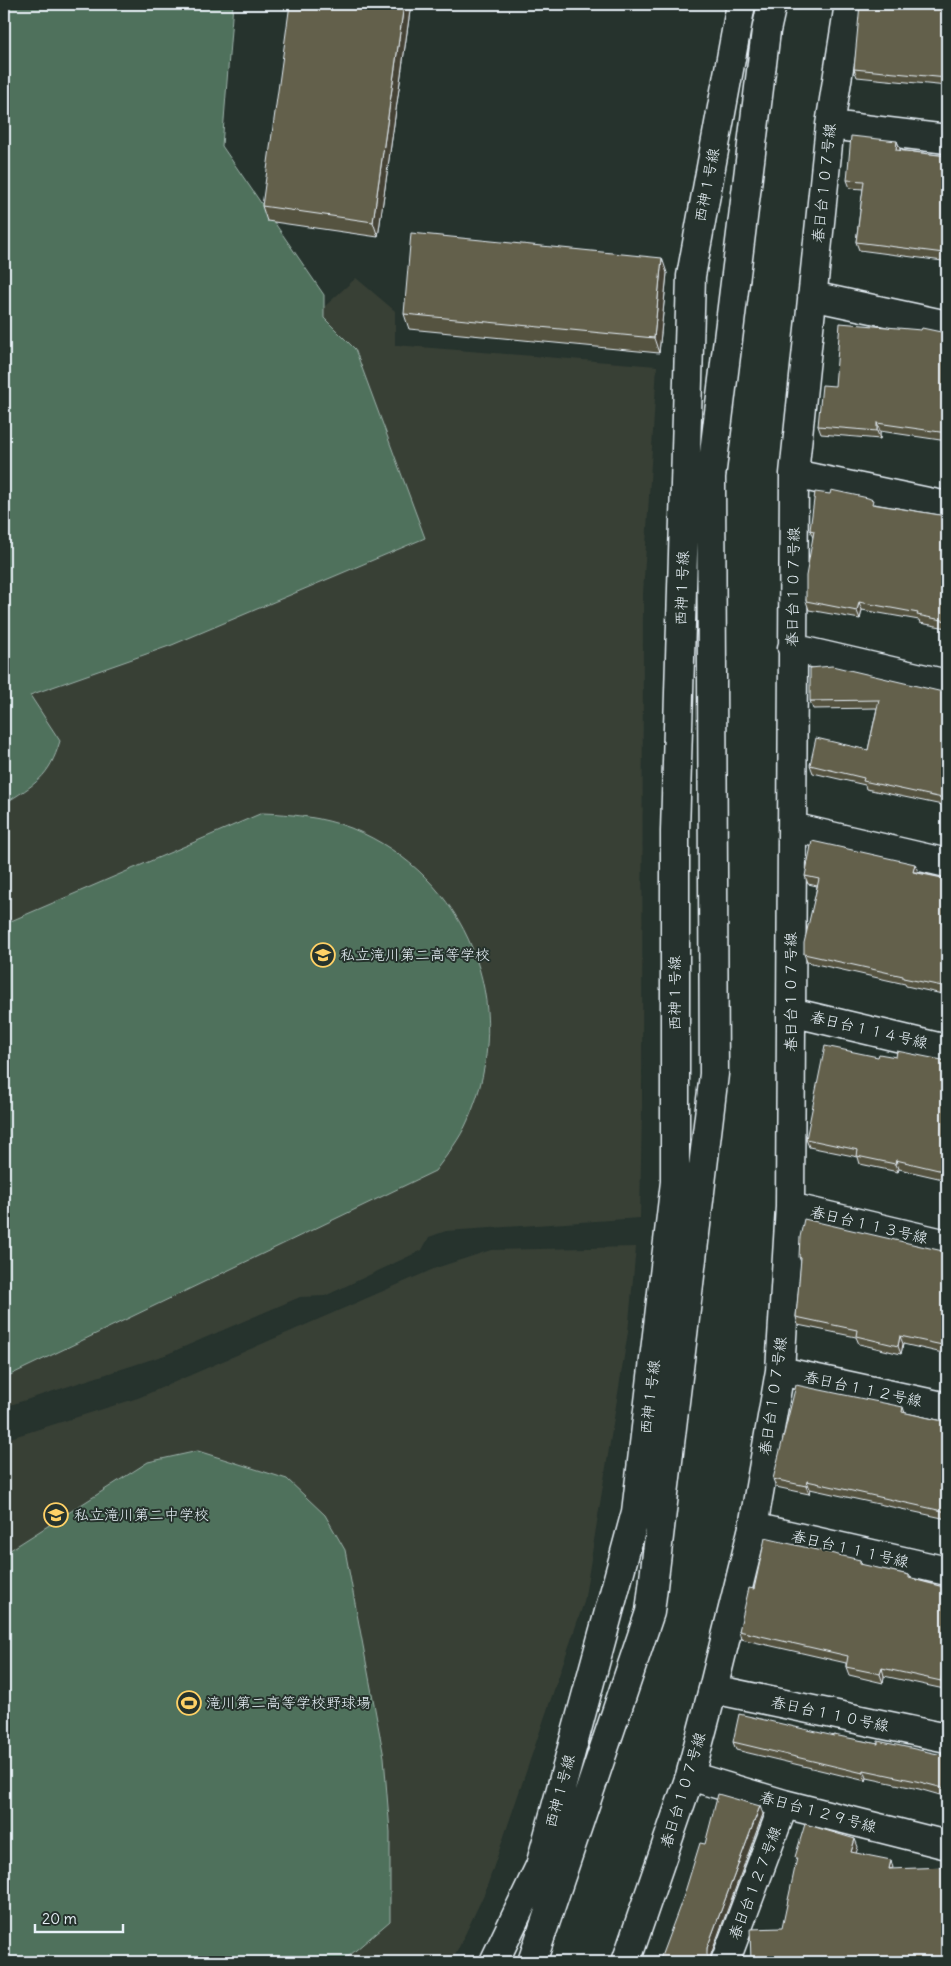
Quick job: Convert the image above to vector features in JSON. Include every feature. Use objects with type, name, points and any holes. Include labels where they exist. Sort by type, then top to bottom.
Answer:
[{"type":"street","name":"西神１号線","points":[[494,1962],[540,1866],[637,1502],[675,1182],[675,832],[690,276],[741,4]]},
{"type":"street","name":"西神１号線","points":[[532,1962],[650,1612],[714,1074],[711,477],[766,31],[772,4]]},
{"type":"street","name":"春日台１０７号線","points":[[626,1962],[690,1776],[713,1689],[754,1527],[780,1371],[790,1207],[794,474],[830,125],[849,4]]},
{"type":"street","points":[[830,125],[947,139]]},
{"type":"street","points":[[812,296],[947,324]]},
{"type":"street","points":[[794,474],[947,506]]},
{"type":"street","points":[[792,648],[947,684]]},
{"type":"street","points":[[792,827],[947,863]]},
{"type":"street","name":"春日台１１４号線","points":[[791,1012],[947,1049]]},
{"type":"street","name":"春日台１１３号線","points":[[790,1207],[947,1244]]},
{"type":"street","name":"春日台１１２号線","points":[[780,1371],[947,1407]]},
{"type":"street","name":"春日台１１１号線","points":[[754,1527],[947,1571]]},
{"type":"street","name":"春日台１１０号線","points":[[713,1689],[947,1738]]},
{"type":"street","name":"春日台１２９号線","points":[[690,1776],[784,1804],[947,1845]]},
{"type":"street","name":"春日台１２７号線","points":[[725,1962],[784,1804]]},
{"type":"shaded area","name":"私立滝川第二高等学校","points":[[356,278],[395,311],[395,345],[657,366],[643,594],[640,1218],[446,1231],[429,1237],[422,1250],[325,1296],[300,1297],[165,1355],[4,1407],[4,804],[39,781],[30,695],[172,645],[324,318],[324,307]]},
{"type":"shaded area","points":[[636,1247],[628,1332],[584,1602],[485,1892],[452,1962],[4,1962],[4,1440],[138,1398],[436,1268],[491,1250]]},
{"type":"green space","points":[[4,4],[233,4],[222,146],[324,295],[324,318],[355,349],[425,538],[172,645],[30,695],[60,741],[51,764],[40,779],[4,804]]},
{"type":"green space","points":[[262,813],[307,817],[351,828],[392,850],[426,878],[453,911],[472,949],[484,990],[488,1033],[482,1076],[465,1127],[435,1171],[4,1378],[4,924]]},
{"type":"green space","name":"滝川第二高等学校野球場","points":[[198,1451],[287,1479],[325,1515],[345,1550],[384,1757],[390,1832],[390,1921],[342,1962],[4,1962],[4,1554],[148,1462]]},
{"type":"building","points":[[290,4],[404,4],[373,222],[262,206]]},
{"type":"building","points":[[860,4],[947,4],[947,78],[854,69]]},
{"type":"building","points":[[851,136],[897,141],[896,150],[947,156],[947,264],[943,264],[944,253],[856,242],[864,181],[847,180]]},
{"type":"building","points":[[411,233],[662,258],[654,338],[404,314]]},
{"type":"building","points":[[840,323],[921,330],[922,328],[947,332],[947,433],[877,423],[877,431],[818,426],[822,385],[835,386]]},
{"type":"building","points":[[831,490],[868,498],[873,500],[872,504],[940,515],[947,512],[947,621],[917,615],[918,613],[859,602],[857,611],[806,601],[806,576],[814,531],[810,530],[815,492],[830,494]]},
{"type":"building","points":[[832,666],[947,693],[947,799],[863,781],[864,778],[810,765],[816,738],[868,750],[879,700],[810,701],[810,668]]},
{"type":"building","points":[[812,841],[915,864],[913,872],[947,879],[947,987],[804,954],[804,943],[819,879],[805,876]]},
{"type":"building","points":[[825,1046],[878,1057],[879,1054],[896,1057],[897,1051],[947,1061],[947,1172],[896,1160],[895,1164],[857,1156],[858,1150],[806,1139]]},
{"type":"building","points":[[804,1219],[947,1252],[947,1346],[900,1336],[898,1346],[856,1336],[857,1330],[796,1317],[801,1258],[799,1257],[800,1237]]},
{"type":"building","points":[[796,1385],[903,1407],[902,1412],[947,1422],[947,1512],[807,1481],[806,1486],[773,1479]]},
{"type":"building","points":[[765,1538],[860,1560],[860,1564],[909,1575],[909,1578],[947,1588],[947,1677],[942,1676],[941,1681],[882,1668],[880,1674],[846,1667],[848,1656],[739,1631],[749,1588],[754,1589]]},
{"type":"building","points":[[739,1714],[834,1736],[878,1744],[878,1741],[947,1756],[947,1789],[864,1770],[863,1773],[733,1742]]},
{"type":"building","points":[[718,1794],[760,1806],[707,1948],[707,1958],[705,1962],[659,1962],[684,1895],[700,1843],[705,1844]]},
{"type":"building","points":[[805,1824],[855,1839],[851,1852],[891,1860],[889,1869],[947,1867],[947,1962],[751,1962],[750,1929],[782,1928],[797,1858],[795,1857]]},
{"type":"place","name":"私立滝川第二高等学校","points":[[323,955]]},
{"type":"place","name":"私立滝川第二中学校","points":[[56,1515]]},
{"type":"place","name":"滝川第二高等学校野球場","points":[[189,1703]]}]
